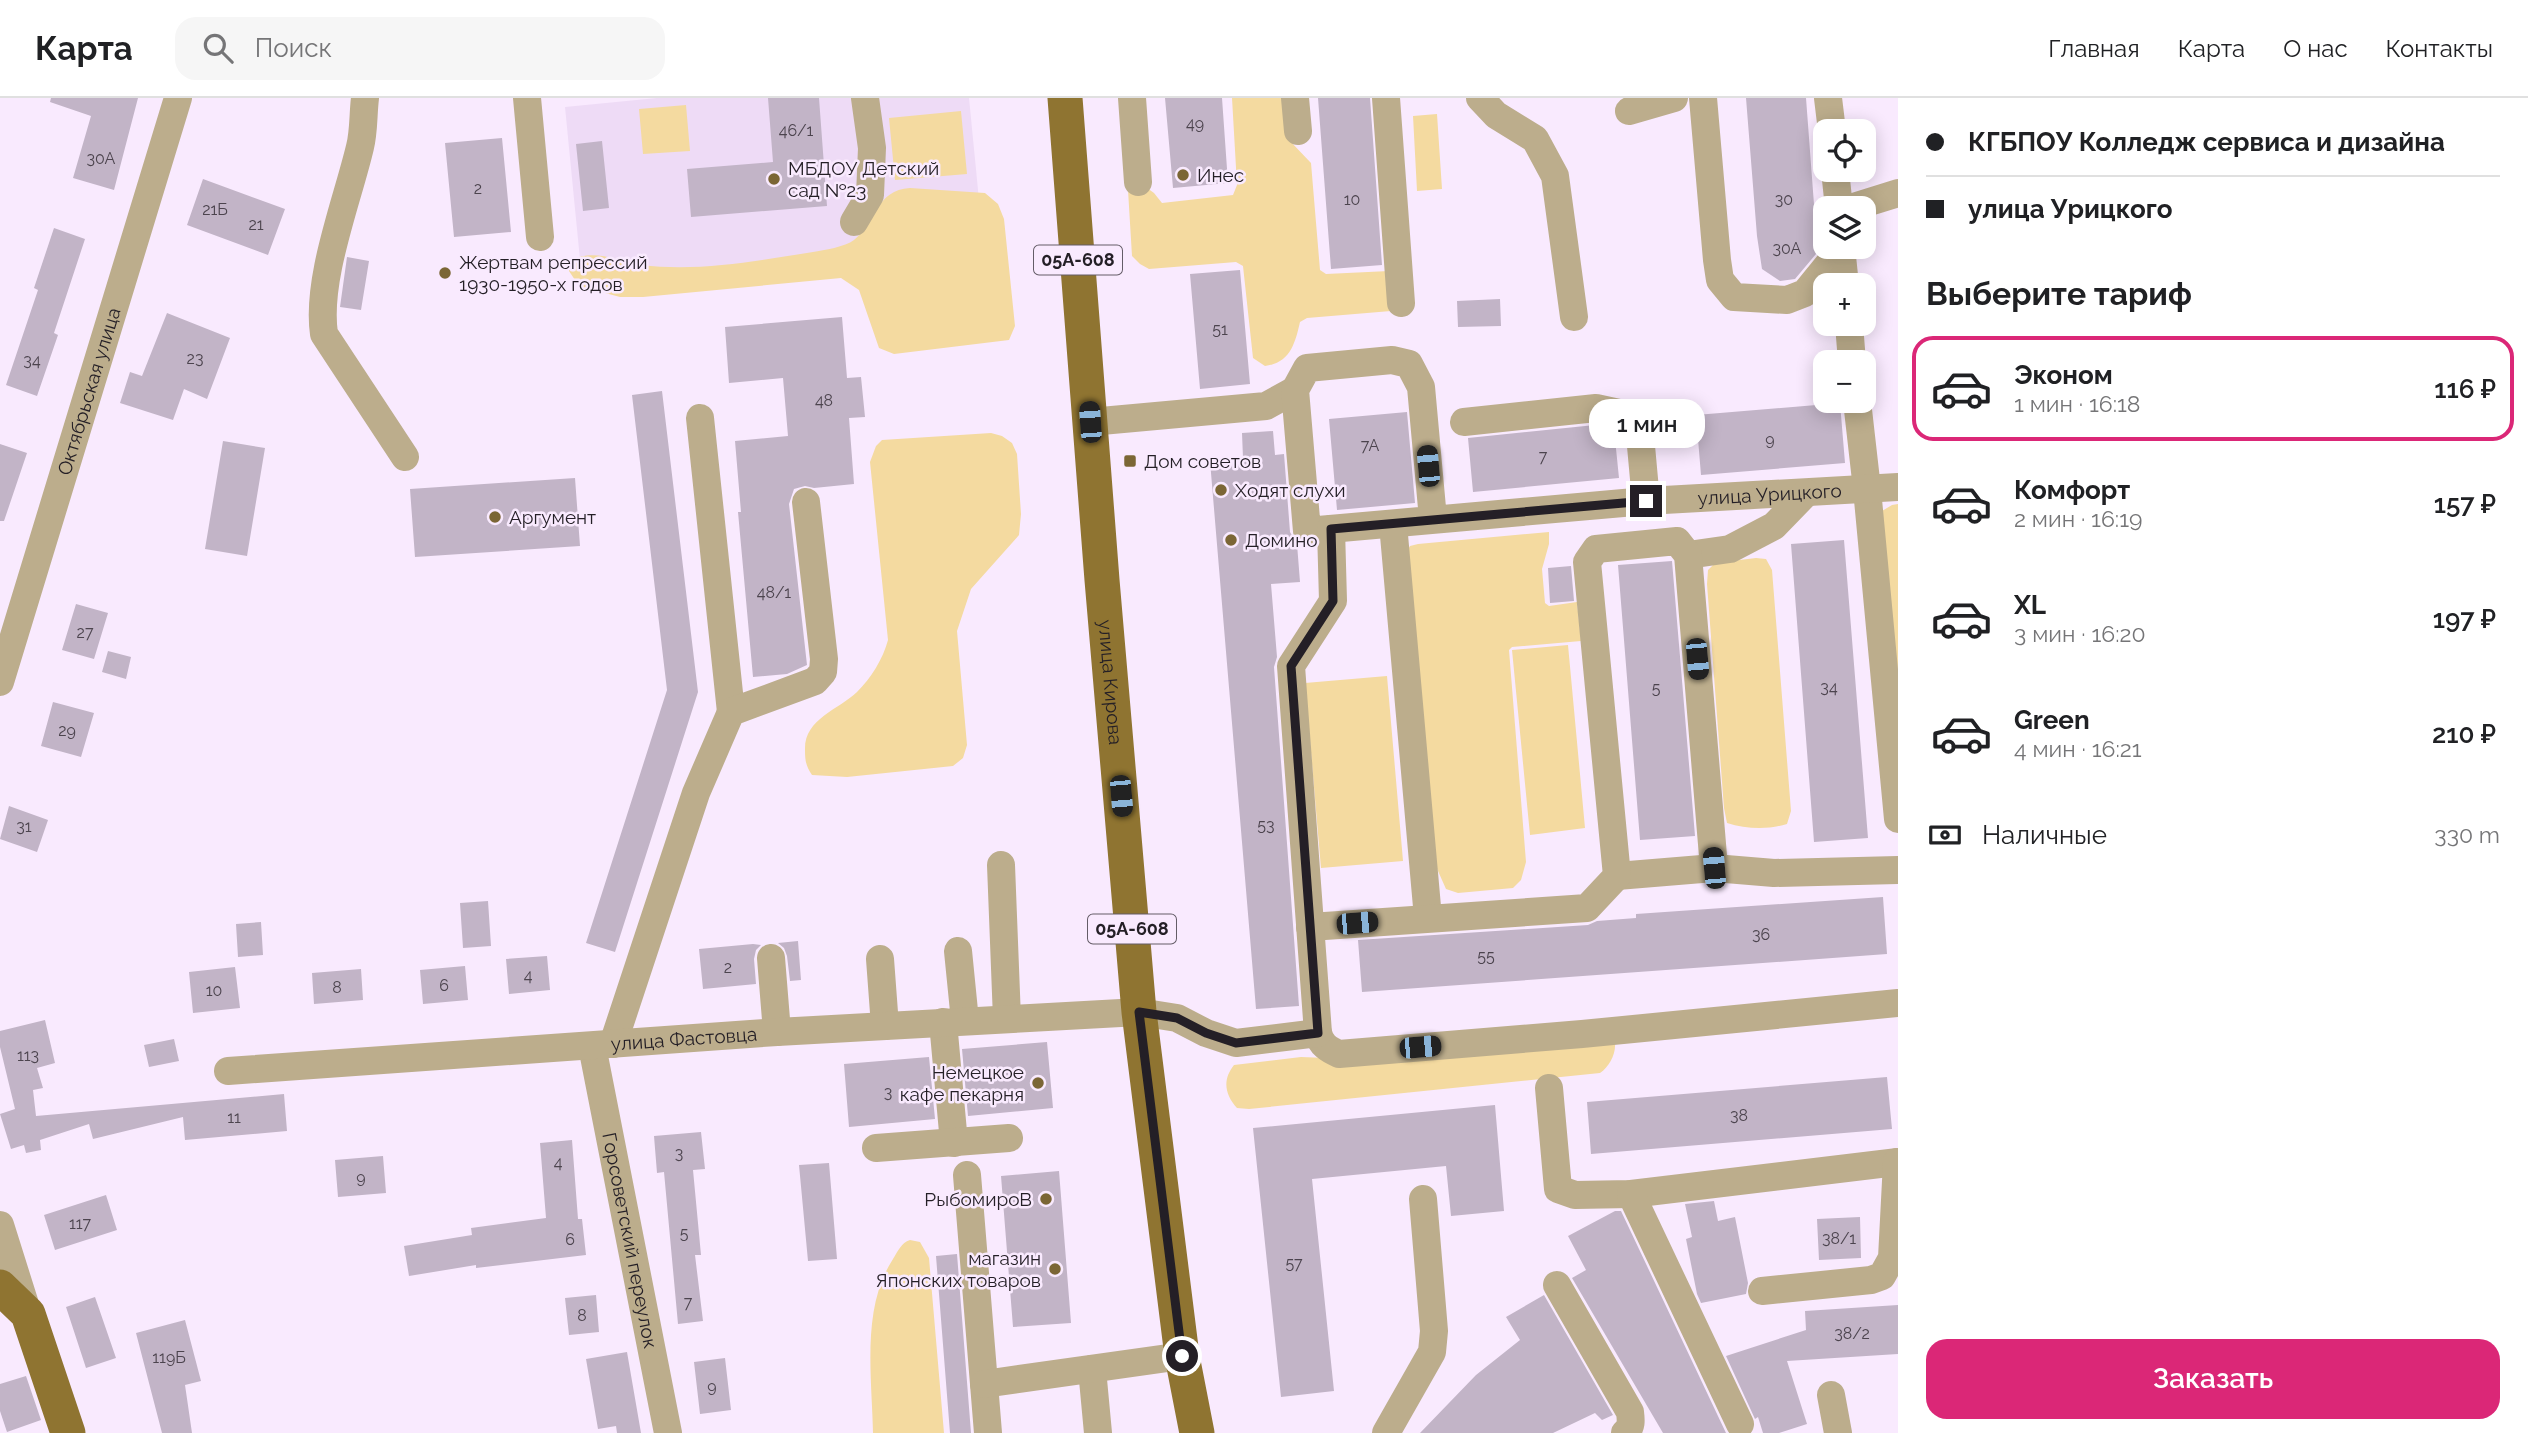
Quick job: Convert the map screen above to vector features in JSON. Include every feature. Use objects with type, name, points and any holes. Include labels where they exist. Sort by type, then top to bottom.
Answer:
[{"type":"main road","name":"улица Кирова","points":[[1065,98],[1139,1012],[1182,1356],[1197,1433]]},
{"type":"main road","points":[[0,1287],[28,1314],[68,1433]]},
{"type":"street","name":"Октябрьская улица","points":[[0,682],[178,98]]},
{"type":"street","points":[[365,98],[361,143],[329,268],[321,314],[324,334],[405,457]]},
{"type":"street","points":[[527,98],[540,237]]},
{"type":"street","points":[[855,222],[870,195],[872,148],[865,98]]},
{"type":"street","points":[[1132,98],[1138,182]]},
{"type":"street","points":[[1295,98],[1298,131]]},
{"type":"street","points":[[1386,98],[1401,303]]},
{"type":"street","points":[[1480,98],[1496,115],[1535,139],[1555,176],[1574,317]]},
{"type":"street","points":[[1629,111],[1674,98]]},
{"type":"street","points":[[1703,98],[1720,280],[1734,297],[1787,300],[1805,293],[1832,259]]},
{"type":"street","points":[[1828,98],[1831,119]]},
{"type":"street","points":[[1876,200],[1898,193]]},
{"type":"street","points":[[1090,422],[1266,406],[1295,390],[1307,368],[1392,360],[1409,364],[1421,387],[1433,519]]},
{"type":"street","points":[[1295,390],[1333,601],[1291,666],[1320,1041],[1339,1054],[1582,1034],[1898,1003]]},
{"type":"street","points":[[1464,422],[1596,408],[1619,413],[1639,424],[1646,501]]},
{"type":"street","points":[[1858,413],[1898,819]]},
{"type":"street","points":[[603,1045],[696,793],[731,712],[700,418]]},
{"type":"street","name":"улица Урицкого","points":[[1319,530],[1646,501],[1898,486]]},
{"type":"street","points":[[1688,555],[1730,549],[1774,526],[1806,493]]},
{"type":"street","points":[[731,712],[815,681],[823,672],[824,659],[806,502]]},
{"type":"street","points":[[1393,524],[1428,918]]},
{"type":"street","points":[[1617,876],[1587,562],[1595,549],[1676,541],[1688,555],[1714,868]]},
{"type":"street","points":[[1001,865],[1007,1019]]},
{"type":"street","points":[[1310,927],[1587,908],[1617,876],[1714,868],[1774,873],[1898,870]]},
{"type":"street","points":[[954,1143],[954,1022],[958,951]]},
{"type":"street","points":[[771,958],[777,1032]]},
{"type":"street","points":[[880,960],[885,1026]]},
{"type":"street","name":"улица Фастовца","points":[[228,1071],[777,1032],[1139,1012],[1177,1018],[1206,1033],[1236,1043],[1318,1033]]},
{"type":"street","name":"Горсоветский переулок","points":[[603,1045],[668,1433]]},
{"type":"street","points":[[1549,1088],[1558,1188],[1575,1195],[1631,1194],[1898,1162],[1892,1258],[1882,1276],[1871,1280],[1762,1291]]},
{"type":"street","points":[[876,1148],[1009,1138]]},
{"type":"street","points":[[967,1175],[988,1433]]},
{"type":"street","points":[[1631,1194],[1740,1424]]},
{"type":"street","points":[[1386,1433],[1432,1352],[1434,1331],[1423,1199]]},
{"type":"street","points":[[0,1225],[28,1314]]},
{"type":"street","points":[[1557,1285],[1630,1412],[1629,1429],[1625,1433]]},
{"type":"street","points":[[984,1384],[1182,1356]]},
{"type":"street","points":[[1092,1369],[1098,1433]]},
{"type":"street","points":[[1831,1395],[1838,1433]]},
{"type":"shaded area","name":"МБДОУ Детский сад №23","points":[[657,98],[969,98],[984,251],[583,290],[565,107]]},
{"type":"shaded area","points":[[1232,98],[1285,98],[1290,141],[1311,163],[1320,270],[1326,274],[1389,271],[1391,311],[1307,318],[1300,322],[1296,338],[1286,357],[1265,366],[1253,358],[1243,266],[1236,262],[1149,269],[1132,256],[1128,190],[1143,185],[1162,203],[1233,195],[1237,185]]},
{"type":"shaded area","points":[[686,105],[690,151],[643,154],[639,109]]},
{"type":"shaded area","points":[[961,111],[967,174],[895,180],[889,118]]},
{"type":"shaded area","points":[[1437,114],[1442,189],[1417,191],[1413,116]]},
{"type":"shaded area","points":[[910,188],[985,193],[998,204],[1004,219],[1015,326],[1009,340],[894,354],[879,348],[859,290],[841,278],[620,297],[579,286],[569,271],[568,261],[596,255],[641,265],[684,267],[749,262],[834,248],[854,240],[890,194]]},
{"type":"shaded area","points":[[991,433],[1012,443],[1017,454],[1021,514],[1019,535],[971,589],[957,631],[967,745],[963,758],[953,766],[847,777],[812,775],[805,754],[810,730],[862,687],[880,661],[888,640],[870,462],[876,446],[882,440]]},
{"type":"shaded area","points":[[1898,504],[1898,697],[1882,511]]},
{"type":"shaded area","points":[[1549,532],[1549,544],[1542,569],[1545,603],[1549,606],[1577,602],[1581,641],[1512,647],[1509,650],[1526,862],[1521,880],[1513,888],[1458,893],[1446,889],[1430,853],[1405,554],[1410,546],[1418,544]]},
{"type":"shaded area","points":[[1766,559],[1772,570],[1791,811],[1787,824],[1765,828],[1727,823],[1707,584],[1708,570],[1715,563]]},
{"type":"shaded area","points":[[1568,645],[1585,828],[1530,835],[1512,650]]},
{"type":"shaded area","points":[[1387,676],[1403,861],[1321,868],[1305,683]]},
{"type":"shaded area","points":[[1615,1043],[1611,1060],[1600,1073],[1249,1109],[1237,1108],[1226,1087],[1234,1065],[1301,1057],[1327,1058]]},
{"type":"shaded area","points":[[910,1240],[920,1242],[929,1258],[944,1433],[873,1433],[870,1366],[876,1299],[893,1259],[902,1245]]},
{"type":"building","points":[[51,98],[138,98],[114,190],[73,178],[91,116],[50,102]]},
{"type":"building","points":[[768,98],[819,98],[827,206],[691,217],[687,169],[773,162]]},
{"type":"building","points":[[1165,98],[1222,98],[1228,183],[1173,188]]},
{"type":"building","points":[[1318,98],[1370,98],[1382,265],[1331,269]]},
{"type":"building","points":[[1746,98],[1806,98],[1813,196],[1813,258],[1795,279],[1780,281],[1762,269]]},
{"type":"building","points":[[502,138],[511,232],[454,237],[445,143]]},
{"type":"building","points":[[602,141],[609,208],[583,211],[576,144]]},
{"type":"building","points":[[203,179],[285,209],[268,255],[187,225]]},
{"type":"building","points":[[54,228],[85,239],[54,333],[58,335],[37,396],[6,385],[38,290],[34,288]]},
{"type":"building","points":[[347,257],[369,261],[361,310],[340,307]]},
{"type":"building","points":[[1240,270],[1250,384],[1200,389],[1190,274]]},
{"type":"building","points":[[1500,299],[1501,326],[1458,327],[1457,301]]},
{"type":"building","points":[[167,313],[230,338],[207,399],[184,389],[173,420],[120,403],[130,372],[142,376]]},
{"type":"building","points":[[842,317],[847,378],[861,377],[865,417],[849,418],[854,484],[794,489],[789,504],[807,665],[787,674],[753,677],[738,512],[741,512],[735,441],[788,436],[783,378],[729,383],[725,327]]},
{"type":"building","points":[[662,391],[698,692],[615,952],[586,943],[667,690],[632,395]]},
{"type":"building","points":[[1813,405],[1813,413],[1841,413],[1845,463],[1701,475],[1696,415]]},
{"type":"building","points":[[1407,412],[1415,503],[1337,510],[1329,419]]},
{"type":"building","points":[[1595,425],[1614,429],[1619,478],[1473,492],[1468,438]]},
{"type":"building","points":[[1273,431],[1275,455],[1284,454],[1290,532],[1297,544],[1300,582],[1271,584],[1277,657],[1274,667],[1299,1006],[1256,1009],[1210,461],[1243,458],[1242,433]]},
{"type":"building","points":[[223,441],[265,448],[247,556],[205,549]]},
{"type":"building","points":[[0,444],[27,453],[4,521],[0,521]]},
{"type":"building","name":"Аргумент","points":[[575,478],[580,546],[415,557],[410,489]]},
{"type":"building","points":[[1844,540],[1868,838],[1814,842],[1791,544]]},
{"type":"building","points":[[1672,561],[1695,836],[1640,840],[1618,565]]},
{"type":"building","points":[[1571,566],[1574,601],[1550,603],[1548,568]]},
{"type":"building","points":[[76,604],[108,613],[94,659],[62,650]]},
{"type":"building","points":[[108,651],[131,657],[126,679],[102,672]]},
{"type":"building","points":[[53,702],[94,713],[81,757],[41,746]]},
{"type":"building","points":[[9,806],[48,820],[37,852],[0,839]]},
{"type":"building","points":[[1883,897],[1887,954],[1362,992],[1358,940],[1588,925],[1597,921],[1636,918],[1636,914]]},
{"type":"building","points":[[488,901],[491,946],[463,948],[460,903]]},
{"type":"building","points":[[261,922],[263,955],[238,957],[236,924]]},
{"type":"building","points":[[798,941],[801,980],[790,981],[787,956],[778,943]]},
{"type":"building","points":[[761,945],[756,950],[754,959],[756,984],[703,989],[699,949]]},
{"type":"building","points":[[547,956],[550,990],[509,994],[506,959]]},
{"type":"building","points":[[465,966],[468,1000],[423,1004],[420,970]]},
{"type":"building","points":[[235,967],[240,1008],[193,1013],[189,972]]},
{"type":"building","points":[[361,969],[363,1000],[314,1004],[312,973]]},
{"type":"building","points":[[45,1020],[55,1063],[37,1068],[43,1088],[33,1090],[36,1116],[284,1094],[287,1131],[185,1140],[183,1117],[93,1139],[89,1124],[40,1140],[41,1150],[26,1153],[24,1145],[11,1149],[0,1114],[15,1109],[0,1047],[0,1031]]},
{"type":"building","points":[[174,1039],[179,1061],[149,1067],[144,1045]]},
{"type":"building","points":[[1047,1042],[1053,1108],[968,1116],[962,1049]]},
{"type":"building","points":[[929,1057],[935,1119],[849,1127],[844,1064]]},
{"type":"building","points":[[1887,1077],[1892,1129],[1591,1154],[1587,1102]]},
{"type":"building","points":[[1495,1105],[1504,1211],[1451,1216],[1446,1166],[1312,1179],[1334,1391],[1281,1397],[1253,1128]]},
{"type":"building","points":[[701,1132],[705,1169],[693,1170],[701,1255],[695,1255],[703,1321],[678,1324],[664,1172],[657,1173],[654,1136]]},
{"type":"building","points":[[572,1140],[578,1219],[582,1219],[586,1255],[476,1268],[476,1265],[409,1276],[404,1246],[472,1235],[471,1228],[546,1218],[540,1143]]},
{"type":"building","points":[[383,1156],[386,1193],[338,1197],[335,1160]]},
{"type":"building","points":[[829,1163],[837,1259],[808,1261],[799,1165]]},
{"type":"building","points":[[1059,1171],[1071,1323],[1013,1327],[1001,1176]]},
{"type":"building","points":[[106,1195],[117,1230],[55,1250],[44,1215]]},
{"type":"building","points":[[1714,1201],[1718,1221],[1735,1217],[1748,1283],[1746,1294],[1701,1303],[1686,1239],[1692,1237],[1685,1204]]},
{"type":"building","points":[[1615,1211],[1621,1211],[1726,1433],[1663,1433],[1572,1278],[1586,1270],[1568,1236]]},
{"type":"building","points":[[1860,1217],[1861,1258],[1819,1260],[1817,1219]]},
{"type":"building","points":[[957,1254],[971,1433],[950,1433],[936,1256]]},
{"type":"building","points":[[596,1295],[599,1332],[569,1335],[565,1298]]},
{"type":"building","points":[[1544,1295],[1613,1415],[1602,1420],[1595,1413],[1553,1433],[1420,1433],[1476,1375],[1520,1340],[1506,1317]]},
{"type":"building","points":[[95,1297],[116,1358],[86,1368],[66,1307]]},
{"type":"building","points":[[1898,1305],[1898,1354],[1787,1361],[1807,1424],[1779,1433],[1763,1433],[1758,1417],[1755,1419],[1726,1356],[1806,1330],[1805,1311]]},
{"type":"building","points":[[185,1320],[201,1381],[185,1385],[192,1433],[162,1433],[136,1333]]},
{"type":"building","points":[[627,1352],[641,1433],[617,1433],[616,1426],[598,1429],[586,1359]]},
{"type":"building","points":[[725,1358],[731,1410],[700,1414],[694,1362]]},
{"type":"building","points":[[26,1376],[41,1420],[7,1432],[0,1411],[0,1384]]},
{"type":"place","name":"Инес","points":[[1183,175]]},
{"type":"place","name":"МБДОУ Детский сад №23","points":[[774,179]]},
{"type":"place","name":"Жертвам репрессий 1930-1950-х годов","points":[[445,273]]},
{"type":"place","name":"Дом советов","points":[[1130,461]]},
{"type":"place","name":"Ходят слухи","points":[[1221,490]]},
{"type":"place","name":"Аргумент","points":[[495,517]]},
{"type":"place","name":"Домино","points":[[1231,540]]},
{"type":"place","name":"Немецкое кафе пекарня","points":[[1038,1083]]},
{"type":"place","name":"РыбомироВ","points":[[1046,1199]]},
{"type":"place","name":"магазин Японских товаров","points":[[1055,1269]]},
{"type":"route","points":[[1182,1356],[1139,1012],[1177,1018],[1206,1033],[1236,1043],[1318,1033],[1291,666],[1333,601],[1331,529],[1646,501]]}]
